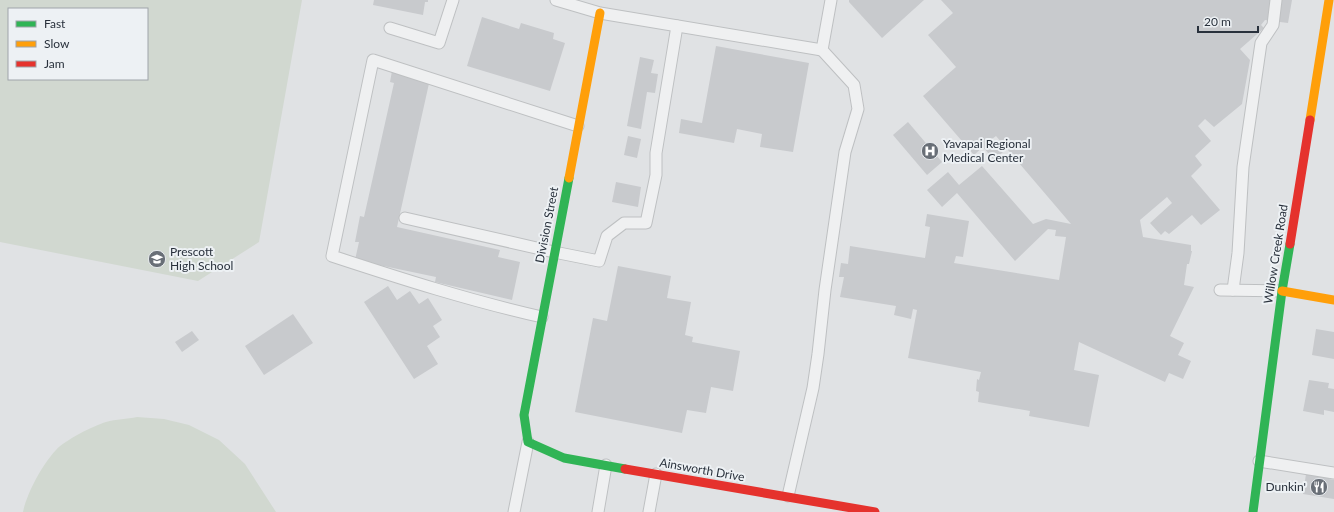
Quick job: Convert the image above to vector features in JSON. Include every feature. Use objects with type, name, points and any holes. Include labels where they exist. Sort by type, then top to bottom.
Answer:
[{"type":"street","name":"Willow Creek Road","points":[[1252,512],[1282,291],[1329,0]]},
{"type":"street","name":"Division Street","points":[[528,442],[524,416],[600,13]]},
{"type":"street","points":[[1282,291],[1334,300]]},
{"type":"street","name":"Ainsworth Drive","points":[[528,442],[564,458],[875,512]]},
{"type":"lane","points":[[390,28],[440,43],[453,0]]},
{"type":"lane","points":[[556,0],[600,13],[822,50],[854,85],[858,110],[845,152],[825,290],[818,358],[813,388],[788,496]]},
{"type":"lane","points":[[822,50],[831,0]]},
{"type":"lane","points":[[1233,290],[1238,253],[1243,167],[1261,43],[1273,25],[1276,0]]},
{"type":"lane","points":[[405,218],[599,261],[607,236],[624,223],[646,223],[656,175],[657,147],[677,26]]},
{"type":"lane","points":[[542,317],[502,308],[433,289],[332,256],[373,60],[578,126]]},
{"type":"lane","points":[[1220,290],[1282,291]]},
{"type":"lane","points":[[514,512],[528,442]]},
{"type":"lane","points":[[1259,461],[1334,473]]},
{"type":"lane","points":[[598,512],[606,466]]},
{"type":"lane","points":[[649,512],[656,474]]},
{"type":"shaded area","points":[[0,0],[302,0],[259,242],[198,281],[0,242]]},
{"type":"shaded area","points":[[137,417],[164,419],[189,425],[219,440],[245,464],[276,512],[23,512],[28,496],[36,480],[46,463],[60,446],[100,424],[114,420]]},
{"type":"building","points":[[374,0],[428,0],[428,2],[425,2],[423,15],[373,5]]},
{"type":"building","points":[[849,0],[924,0],[882,38],[849,2]]},
{"type":"building","points":[[941,0],[1292,0],[1288,23],[1265,20],[1261,25],[1264,28],[1240,49],[1250,60],[1242,104],[1214,127],[1205,119],[1198,126],[1211,141],[1195,156],[1202,165],[1191,176],[1220,210],[1201,225],[1192,215],[1169,234],[1165,231],[1161,235],[1150,223],[1172,203],[1167,197],[1140,220],[1143,237],[1191,245],[1192,251],[1189,264],[1187,264],[1184,285],[1194,287],[1170,336],[1184,343],[1178,355],[1191,361],[1183,379],[1169,373],[1165,382],[1079,342],[1074,370],[1099,375],[1089,427],[1029,416],[1030,411],[978,402],[979,392],[976,391],[977,379],[979,380],[981,372],[908,358],[917,310],[913,309],[911,319],[894,315],[896,306],[840,297],[844,277],[839,277],[841,263],[848,264],[850,246],[925,258],[930,227],[925,226],[927,214],[969,221],[963,257],[956,256],[954,263],[1059,280],[1066,237],[1055,236],[1056,230],[1048,229],[1015,261],[957,193],[942,207],[927,190],[948,172],[959,185],[982,166],[1033,224],[1046,219],[1071,224],[996,136],[992,139],[1003,152],[994,160],[983,147],[974,155],[923,96],[956,67],[928,35],[953,13]]},
{"type":"building","points":[[482,17],[519,29],[521,23],[554,33],[553,39],[565,43],[550,91],[467,66]]},
{"type":"building","points":[[716,46],[809,63],[793,152],[760,147],[762,134],[737,129],[734,143],[679,133],[681,119],[702,123]]},
{"type":"building","points":[[640,57],[654,60],[651,73],[658,74],[655,93],[647,92],[641,129],[627,126]]},
{"type":"building","points":[[392,71],[430,79],[397,227],[500,250],[498,257],[520,262],[512,300],[435,282],[436,277],[355,260],[359,242],[355,242],[360,216],[364,217],[394,83],[390,82]]},
{"type":"building","points":[[908,122],[942,162],[927,175],[893,135]]},
{"type":"building","points":[[628,136],[641,139],[637,158],[624,155]]},
{"type":"building","points":[[616,182],[641,187],[638,207],[612,202]]},
{"type":"building","points":[[618,266],[671,276],[667,298],[691,302],[685,335],[693,337],[692,342],[740,351],[733,391],[711,387],[706,413],[687,410],[682,433],[575,412],[593,318],[607,321]]},
{"type":"building","points":[[388,286],[397,300],[410,291],[419,304],[428,298],[442,320],[433,326],[440,337],[427,346],[438,364],[414,379],[364,302]]},
{"type":"building","points":[[293,314],[313,343],[264,375],[245,346]]},
{"type":"building","points":[[1316,329],[1334,332],[1334,359],[1312,355]]},
{"type":"building","points":[[192,331],[199,340],[182,352],[175,342]]},
{"type":"building","points":[[1309,380],[1329,383],[1328,388],[1334,389],[1334,412],[1324,410],[1324,415],[1303,411]]},
{"type":"building","name":"Dunkin'","points":[[1306,474],[1329,477],[1329,479],[1334,480],[1334,499],[1303,494]]},
{"type":"traffic: fast","points":[[569,178],[524,415],[528,442],[564,458],[625,469]]},
{"type":"traffic: fast","points":[[1253,512],[1282,291],[1290,244]]},
{"type":"traffic: slow","points":[[1310,120],[1329,0]]},
{"type":"traffic: slow","points":[[569,178],[600,13]]},
{"type":"traffic: slow","points":[[1282,291],[1334,300]]},
{"type":"traffic: jam","points":[[1290,244],[1310,120]]},
{"type":"traffic: jam","points":[[625,469],[875,512]]},
{"type":"place","name":"Yavapai Regional Medical Center","points":[[930,151]]},
{"type":"place","name":"Prescott High School","points":[[157,259]]},
{"type":"place","name":"Dunkin'","points":[[1319,487]]}]
